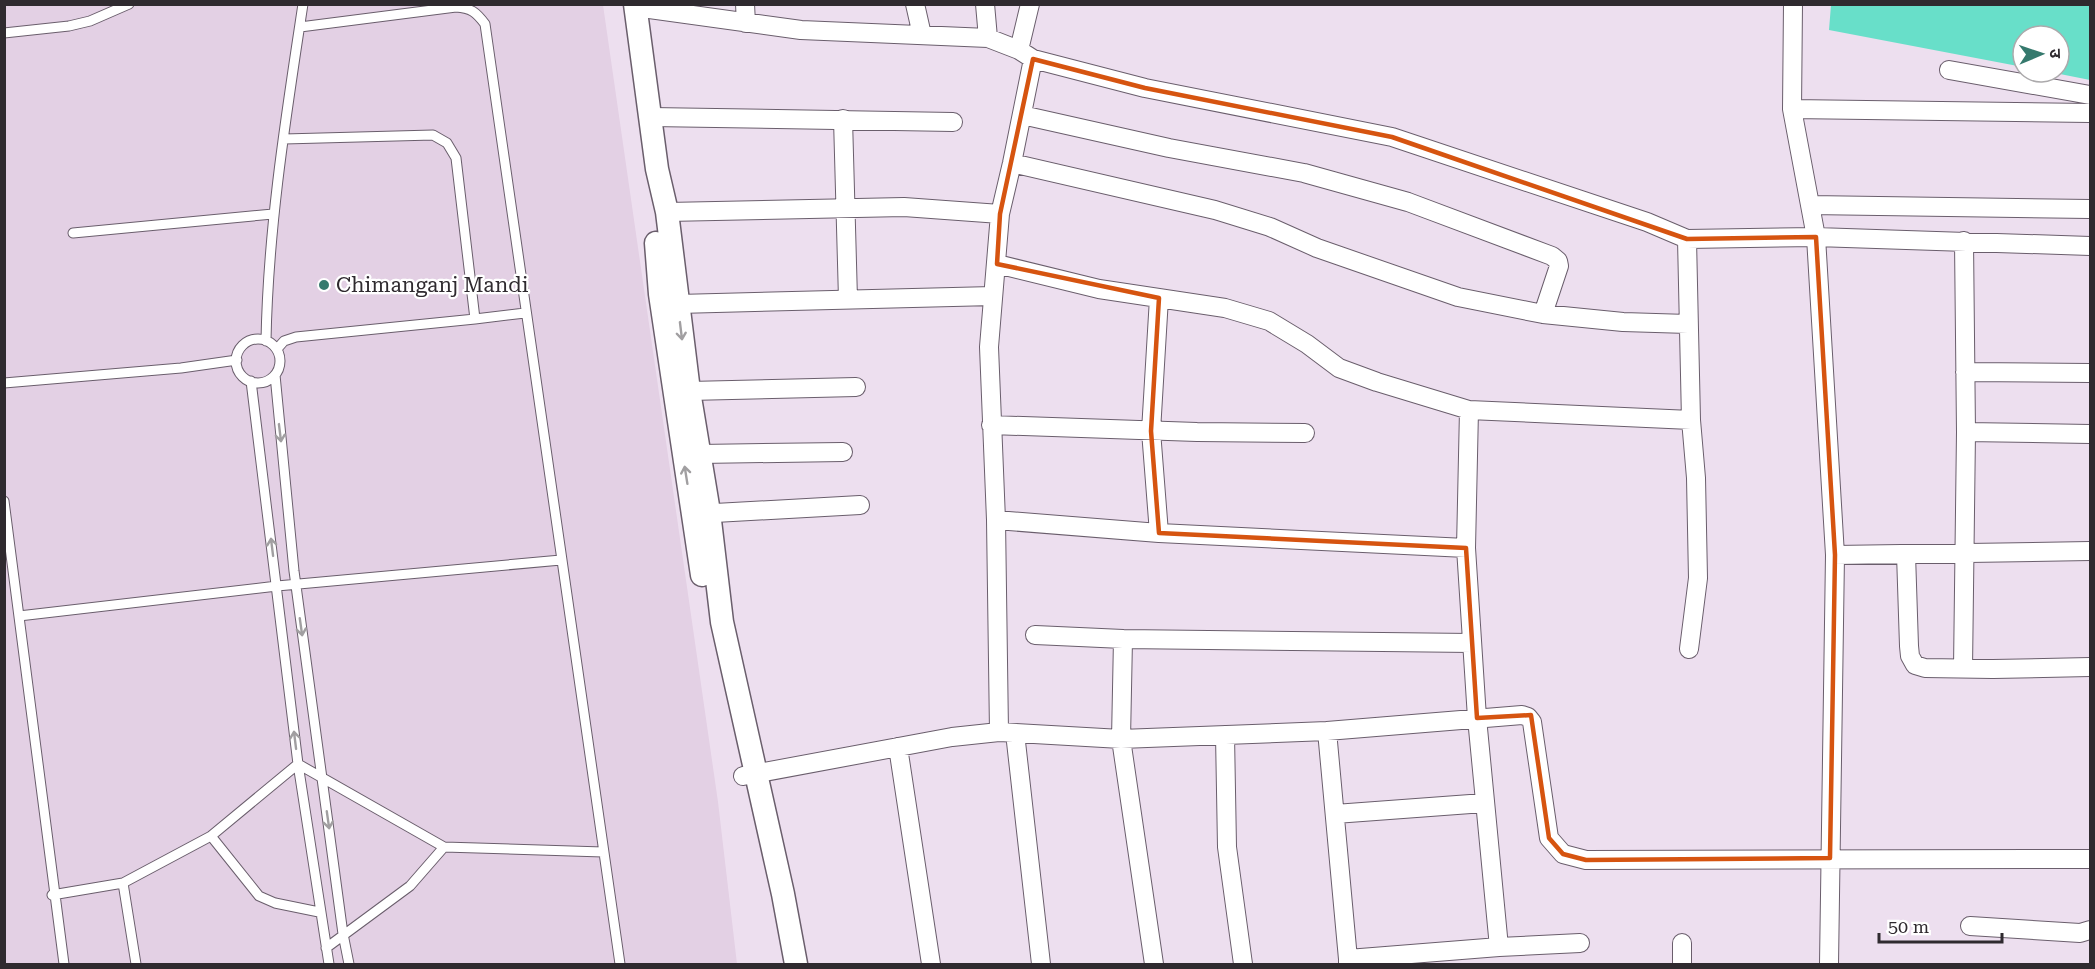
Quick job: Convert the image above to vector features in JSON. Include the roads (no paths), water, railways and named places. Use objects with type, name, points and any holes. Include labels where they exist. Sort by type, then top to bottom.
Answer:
[{"type":"street","points":[[915,4],[922,35]]},
{"type":"street","points":[[985,4],[988,38]]},
{"type":"street","points":[[1030,4],[1022,115],[1000,214],[989,347],[1007,732],[1041,964]]},
{"type":"street","points":[[1792,4],[1792,109],[1816,237],[1835,555],[1828,964]]},
{"type":"street","points":[[701,513],[699,454],[667,212],[657,169],[635,6],[746,14],[801,30],[988,38],[1026,54],[1145,88],[1392,137],[1647,222],[1687,239],[1816,237],[2091,246]]},
{"type":"street","points":[[1949,70],[2091,95]]},
{"type":"street","points":[[1792,109],[2091,113]]},
{"type":"street","points":[[1022,115],[1169,148],[1304,173],[1408,202],[1552,256],[1558,261],[1559,266],[1543,314]]},
{"type":"street","points":[[651,117],[953,122]]},
{"type":"street","points":[[843,119],[848,299]]},
{"type":"street","points":[[1012,163],[1215,210],[1270,227],[1317,248],[1458,297],[1543,314],[1623,322],[1688,324]]},
{"type":"street","points":[[657,169],[654,208],[660,294],[750,774],[783,964]]},
{"type":"street","points":[[1810,206],[2091,209]]},
{"type":"street","points":[[667,212],[904,207],[1000,214]]},
{"type":"street","points":[[1687,239],[1691,420],[1696,478],[1698,578],[1689,649]]},
{"type":"street","points":[[1963,669],[1966,553],[1964,241]]},
{"type":"street","points":[[997,264],[1099,289],[1225,308],[1269,321],[1339,368],[1469,410],[1691,420]]},
{"type":"street","points":[[678,304],[993,296]]},
{"type":"street","points":[[1159,298],[1151,431],[1159,533]]},
{"type":"street","points":[[1965,372],[2091,373]]},
{"type":"street","points":[[689,391],[856,387]]},
{"type":"street","points":[[1469,410],[1466,548],[1484,803],[1499,947]]},
{"type":"street","points":[[991,425],[1151,431],[1305,433]]},
{"type":"street","points":[[1966,432],[2091,434]]},
{"type":"street","points":[[699,454],[843,452]]},
{"type":"street","points":[[701,513],[860,505]]},
{"type":"street","points":[[996,520],[1159,533],[1466,548]]},
{"type":"street","points":[[1835,555],[2091,551]]},
{"type":"street","points":[[1906,554],[1910,656],[1915,665],[1925,668],[1963,669],[2091,667]]},
{"type":"street","points":[[1035,635],[1123,639],[1472,643]]},
{"type":"street","points":[[1123,639],[1121,739],[1154,964]]},
{"type":"street","points":[[750,774],[952,736],[1007,732],[1121,739],[1327,731],[1522,715],[1528,717],[1532,722],[1549,838],[1563,854],[1586,860],[2091,858]]},
{"type":"street","points":[[1327,731],[1348,962],[1499,947],[1580,944]]},
{"type":"street","points":[[1225,735],[1227,847],[1243,964]]},
{"type":"street","points":[[898,747],[931,964]]},
{"type":"street","points":[[750,774],[783,894],[796,964]]},
{"type":"street","points":[[1335,814],[1484,803]]},
{"type":"street","points":[[1970,926],[2080,933],[2091,930]]},
{"type":"street","points":[[1682,964],[1683,943]]},
{"type":"lane","points":[[4,33],[69,26],[90,21],[129,4]]},
{"type":"lane","points":[[266,341],[267,290],[273,214],[303,4]]},
{"type":"lane","points":[[300,27],[456,7],[476,12],[485,24],[620,964]]},
{"type":"lane","points":[[284,139],[433,135],[447,143],[456,158],[475,319]]},
{"type":"lane","points":[[73,233],[273,214]]},
{"type":"lane","points":[[277,349],[284,341],[296,337],[525,313]]},
{"type":"lane","points":[[275,375],[264,382],[250,381],[240,373],[238,353],[246,342],[266,341],[277,349],[280,362],[275,375],[296,585],[349,964]]},
{"type":"lane","points":[[4,383],[181,368],[237,360]]},
{"type":"lane","points":[[250,381],[298,764],[319,912],[329,964]]},
{"type":"lane","points":[[4,501],[64,964]]},
{"type":"lane","points":[[19,616],[277,586],[561,560]]},
{"type":"lane","points":[[298,764],[444,846],[603,852]]},
{"type":"lane","points":[[54,895],[123,883],[211,836],[298,764]]},
{"type":"lane","points":[[211,836],[259,896],[275,903],[319,912]]},
{"type":"lane","points":[[326,948],[410,886],[444,846]]},
{"type":"lane","points":[[123,883],[136,964]]},
{"type":"place","name":"Chimanganj Mandi","points":[[324,285]]}]
